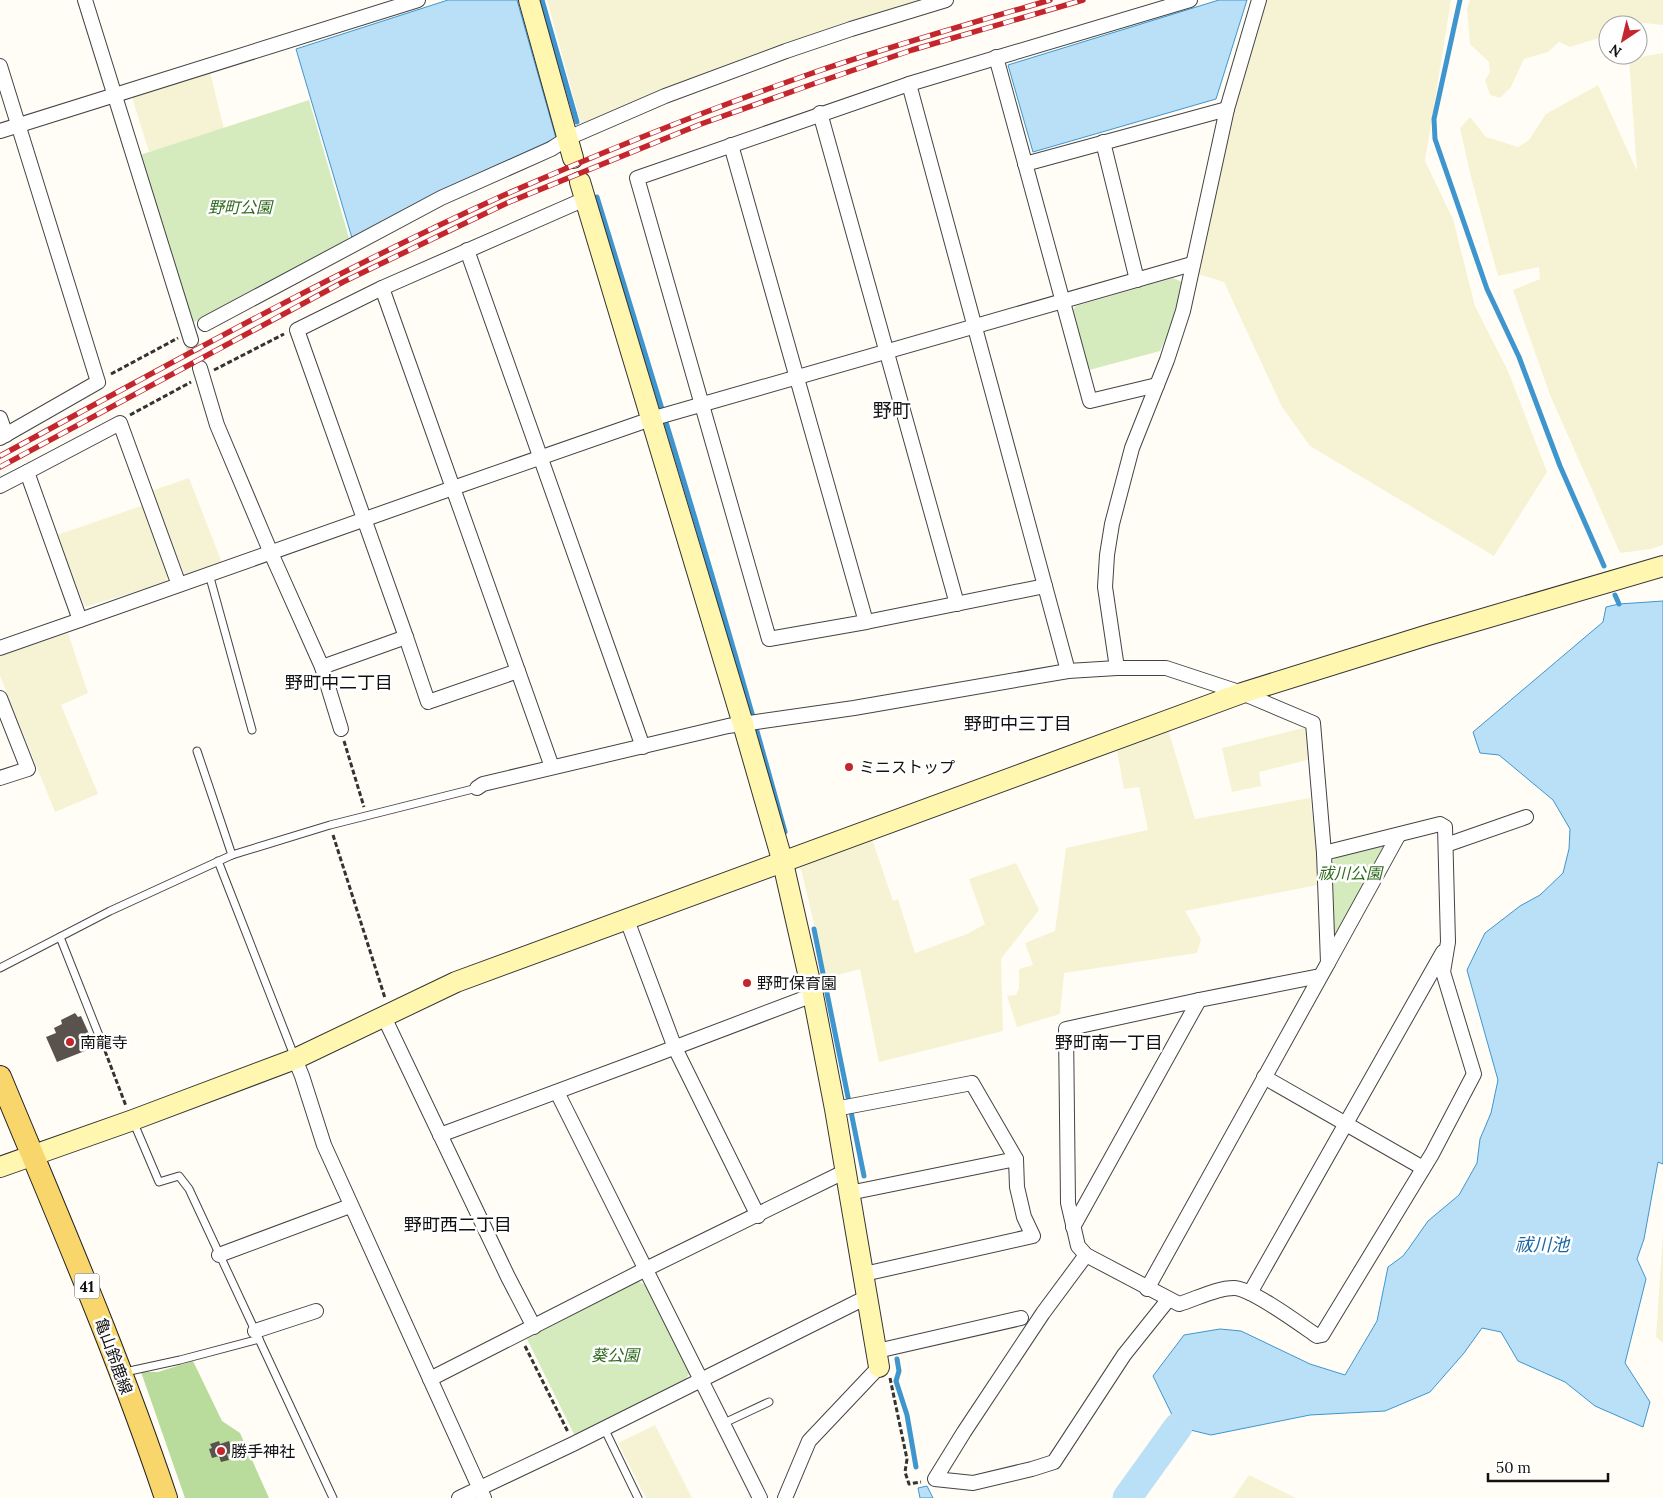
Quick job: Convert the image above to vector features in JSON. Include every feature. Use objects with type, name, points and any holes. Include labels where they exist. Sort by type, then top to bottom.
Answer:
[{"type":"main road","name":"亀山鈴鹿線","points":[[0,1077],[94,1302],[166,1498]]},
{"type":"street","points":[[85,0],[191,340]]},
{"type":"street","points":[[0,131],[391,4],[418,0]]},
{"type":"street","points":[[529,0],[573,158]]},
{"type":"street","points":[[205,324],[441,198],[551,149],[568,138],[665,96],[786,51],[946,0]]},
{"type":"street","points":[[1045,586],[866,622],[769,639],[637,178],[820,113],[909,84],[1190,0]]},
{"type":"street","points":[[1117,668],[1104,587],[1112,524],[1132,448],[1183,311],[1227,109],[1259,0]]},
{"type":"street","points":[[996,57],[1090,401],[1157,385]]},
{"type":"street","points":[[0,66],[98,382],[3,437],[0,418]]},
{"type":"street","points":[[909,84],[1068,671]]},
{"type":"street","points":[[1025,164],[1227,109]]},
{"type":"street","points":[[820,113],[957,604]]},
{"type":"street","points":[[1103,142],[1137,280]]},
{"type":"street","points":[[731,145],[866,622]]},
{"type":"street","points":[[518,671],[428,702],[297,330],[382,288],[467,250],[582,190],[660,417],[751,723],[837,1109],[849,1193],[878,1359]]},
{"type":"street","points":[[467,250],[643,747]]},
{"type":"street","points":[[0,648],[660,417],[1192,264]]},
{"type":"street","points":[[382,288],[552,768]]},
{"type":"street","points":[[200,368],[217,425],[322,667],[341,729]]},
{"type":"street","points":[[0,486],[120,423],[179,585]]},
{"type":"street","points":[[28,472],[80,620]]},
{"type":"street","points":[[0,1167],[133,1120],[295,1059],[456,982],[1242,693],[1400,643],[1663,566]]},
{"type":"street","points":[[322,667],[406,637]]},
{"type":"street","points":[[477,788],[483,784],[728,726],[854,708],[1068,671],[1166,668],[1242,693],[1313,723],[1324,854],[1328,963]]},
{"type":"street","points":[[0,698],[28,769],[0,778]]},
{"type":"street","points":[[1446,845],[1526,817]]},
{"type":"street","points":[[1320,976],[1066,1029],[1068,1203],[1078,1246],[1086,1256],[1179,1304],[1224,1289],[1236,1288],[1250,1293],[1317,1336],[1322,1335],[1442,1137],[1474,1074],[1443,972],[1448,942],[1445,827],[1440,824],[1324,854]]},
{"type":"street","points":[[1147,1288],[1398,836]]},
{"type":"street","points":[[627,920],[675,1048],[758,1216]]},
{"type":"street","points":[[1250,1293],[1448,942]]},
{"type":"street","points":[[440,1135],[813,995]]},
{"type":"street","points":[[1073,1227],[1199,1000]]},
{"type":"street","points":[[387,1015],[440,1135],[508,1277],[534,1326]]},
{"type":"street","points":[[295,1059],[324,1145],[350,1206],[482,1493]]},
{"type":"street","points":[[1264,1077],[1423,1168]]},
{"type":"street","points":[[837,1109],[972,1083],[1016,1159],[1017,1187],[1024,1217],[1033,1236],[864,1274]]},
{"type":"street","points":[[557,1092],[760,1498]]},
{"type":"street","points":[[849,1193],[1016,1159]]},
{"type":"street","points":[[430,1379],[646,1269],[758,1216],[846,1171]]},
{"type":"street","points":[[219,1255],[350,1206]]},
{"type":"street","points":[[1086,1256],[1038,1321],[935,1479],[973,1483],[1054,1462],[1124,1355],[1168,1300]]},
{"type":"street","points":[[459,1498],[482,1493],[604,1428],[867,1297]]},
{"type":"street","points":[[257,1335],[316,1311]]},
{"type":"street","points":[[785,1498],[810,1441],[878,1359],[1021,1318]]},
{"type":"lane","points":[[209,574],[252,730]]},
{"type":"lane","points":[[198,751],[232,855]]},
{"type":"lane","points":[[0,968],[110,911],[232,855],[330,825],[477,788]]},
{"type":"lane","points":[[218,861],[295,1059]]},
{"type":"lane","points":[[60,937],[102,1043]]},
{"type":"lane","points":[[133,1120],[159,1182],[179,1176],[189,1189],[333,1498]]},
{"type":"lane","points":[[119,1373],[180,1360],[257,1335]]},
{"type":"lane","points":[[722,1424],[768,1402]]},
{"type":"lane","points":[[604,1428],[638,1498]]},
{"type":"path","points":[[217,368],[289,332],[297,330]]},
{"type":"path","points":[[98,382],[176,339]]},
{"type":"path","points":[[120,423],[128,416],[189,383]]},
{"type":"path","points":[[341,729],[366,816]]},
{"type":"path","points":[[330,825],[387,1015]]},
{"type":"path","points":[[102,1043],[133,1120]]},
{"type":"path","points":[[519,1334],[573,1444]]},
{"type":"path","points":[[878,1359],[888,1370],[907,1459],[905,1472],[909,1484],[935,1479]]},
{"type":"shaded area","points":[[547,0],[924,0],[843,23],[581,124]]},
{"type":"shaded area","points":[[1265,0],[1451,0],[1425,161],[1453,219],[1475,306],[1508,371],[1547,472],[1494,556],[1310,446],[1282,407],[1224,282],[1198,274],[1230,113]]},
{"type":"shaded area","points":[[1470,0],[1663,0],[1663,25],[1648,23],[1648,15],[1598,15],[1598,38],[1570,47],[1559,42],[1548,52],[1524,59],[1511,87],[1500,98],[1490,95],[1485,80],[1490,72],[1489,62],[1470,44],[1467,8]]},
{"type":"shaded area","points":[[1663,53],[1663,545],[1651,549],[1620,553],[1550,395],[1513,290],[1540,279],[1539,267],[1498,276],[1471,177],[1460,128],[1470,117],[1486,137],[1518,147],[1529,140],[1546,114],[1598,85],[1637,171],[1629,65],[1648,65],[1648,56]]},
{"type":"shaded area","points":[[210,72],[224,129],[149,152],[132,97]]},
{"type":"shaded area","points":[[189,478],[222,563],[193,575],[184,574],[151,491]]},
{"type":"shaded area","points":[[144,505],[170,576],[164,583],[85,607],[57,535]]},
{"type":"shaded area","points":[[68,633],[88,693],[61,705],[98,794],[55,812],[0,676],[0,656]]},
{"type":"shaded area","points":[[1167,726],[1195,819],[1310,798],[1317,854],[1317,885],[1185,911],[1201,939],[1197,953],[1064,973],[1060,1014],[1017,1027],[1007,996],[1016,995],[1019,988],[1019,969],[1033,965],[1025,943],[1055,931],[1066,848],[1148,830],[1139,787],[1124,789],[1116,746]]},
{"type":"shaded area","points":[[1307,727],[1311,759],[1259,772],[1261,786],[1232,792],[1222,748]]},
{"type":"shaded area","points":[[872,839],[893,901],[898,899],[915,953],[967,934],[985,924],[969,879],[1016,863],[1039,910],[1001,959],[1003,1031],[879,1062],[860,969],[827,978],[800,865]]},
{"type":"shaded area","points":[[1663,1232],[1663,1343],[1656,1337]]},
{"type":"shaded area","points":[[655,1425],[692,1498],[646,1498],[618,1443]]},
{"type":"shaded area","points":[[1249,1475],[1296,1498],[1233,1498]]},
{"type":"green space","name":"野町公園","points":[[309,100],[349,238],[195,322],[191,319],[140,155]]},
{"type":"green space","points":[[1173,278],[1184,283],[1177,315],[1160,351],[1089,370],[1071,312],[1076,306]]},
{"type":"green space","name":"祓川公園","points":[[1382,844],[1385,850],[1333,942],[1330,865],[1336,857]]},
{"type":"green space","name":"葵公園","points":[[638,1281],[647,1286],[690,1372],[685,1381],[575,1436],[527,1339]]},
{"type":"green space","points":[[193,1361],[222,1421],[240,1433],[269,1498],[185,1498],[141,1372],[158,1372]]},
{"type":"water","points":[[448,0],[517,0],[556,138],[436,193],[352,238],[296,49]]},
{"type":"water","points":[[1219,0],[1247,0],[1216,99],[1033,152],[1008,65]]},
{"type":"water","name":"祓川池","points":[[1663,601],[1663,1164],[1658,1162],[1644,1239],[1637,1259],[1646,1279],[1625,1363],[1650,1402],[1643,1427],[1595,1406],[1565,1382],[1518,1361],[1501,1332],[1482,1328],[1464,1353],[1430,1392],[1385,1411],[1310,1415],[1211,1435],[1178,1427],[1153,1376],[1184,1335],[1220,1329],[1241,1331],[1310,1364],[1345,1375],[1377,1321],[1388,1267],[1403,1256],[1428,1221],[1459,1195],[1477,1163],[1480,1139],[1491,1113],[1498,1080],[1467,970],[1485,933],[1520,906],[1540,895],[1563,873],[1569,849],[1570,829],[1553,800],[1499,755],[1480,753],[1473,732],[1603,622],[1606,607],[1619,604]]},
{"type":"water","points":[[927,1486],[933,1498],[920,1498],[918,1488]]},
{"type":"building","name":"南龍寺","points":[[75,1013],[78,1017],[81,1016],[95,1047],[57,1062],[46,1037],[56,1033],[54,1028],[62,1024],[61,1020]]},
{"type":"building","name":"勝手神社","points":[[219,1441],[220,1444],[229,1441],[233,1453],[227,1454],[229,1460],[221,1462],[219,1456],[212,1458],[209,1449],[212,1448],[210,1444]]},
{"type":"waterway","points":[[542,0],[577,122]]},
{"type":"waterway","points":[[1460,0],[1434,119],[1435,139],[1487,289],[1519,357],[1560,466],[1604,566]]},
{"type":"waterway","points":[[597,197],[670,434],[785,832]]},
{"type":"waterway","points":[[1615,595],[1619,604]]},
{"type":"waterway","points":[[814,929],[864,1176]]},
{"type":"waterway","points":[[897,1359],[899,1371],[896,1381],[907,1415],[916,1467]]},
{"type":"waterway","points":[[1127,1498],[1178,1427]]},
{"type":"tunnel","points":[[191,340],[200,368]]},
{"type":"railway","points":[[0,456],[311,289],[502,196],[615,148],[807,75],[898,45],[1050,0]]},
{"type":"railway","points":[[0,467],[343,282],[507,203],[701,124],[813,84],[912,50],[1083,0]]},
{"type":"place","name":"ミニストップ","points":[[849,767]]},
{"type":"place","name":"野町保育園","points":[[747,983]]},
{"type":"place","name":"南龍寺","points":[[70,1042]]},
{"type":"place","name":"勝手神社","points":[[221,1451]]},
{"type":"district","name":"野町","points":[[892,410]]},
{"type":"district","name":"野町中二丁目","points":[[339,682]]},
{"type":"district","name":"野町中三丁目","points":[[1018,723]]},
{"type":"district","name":"野町南一丁目","points":[[1109,1042]]},
{"type":"district","name":"野町西二丁目","points":[[458,1224]]}]
